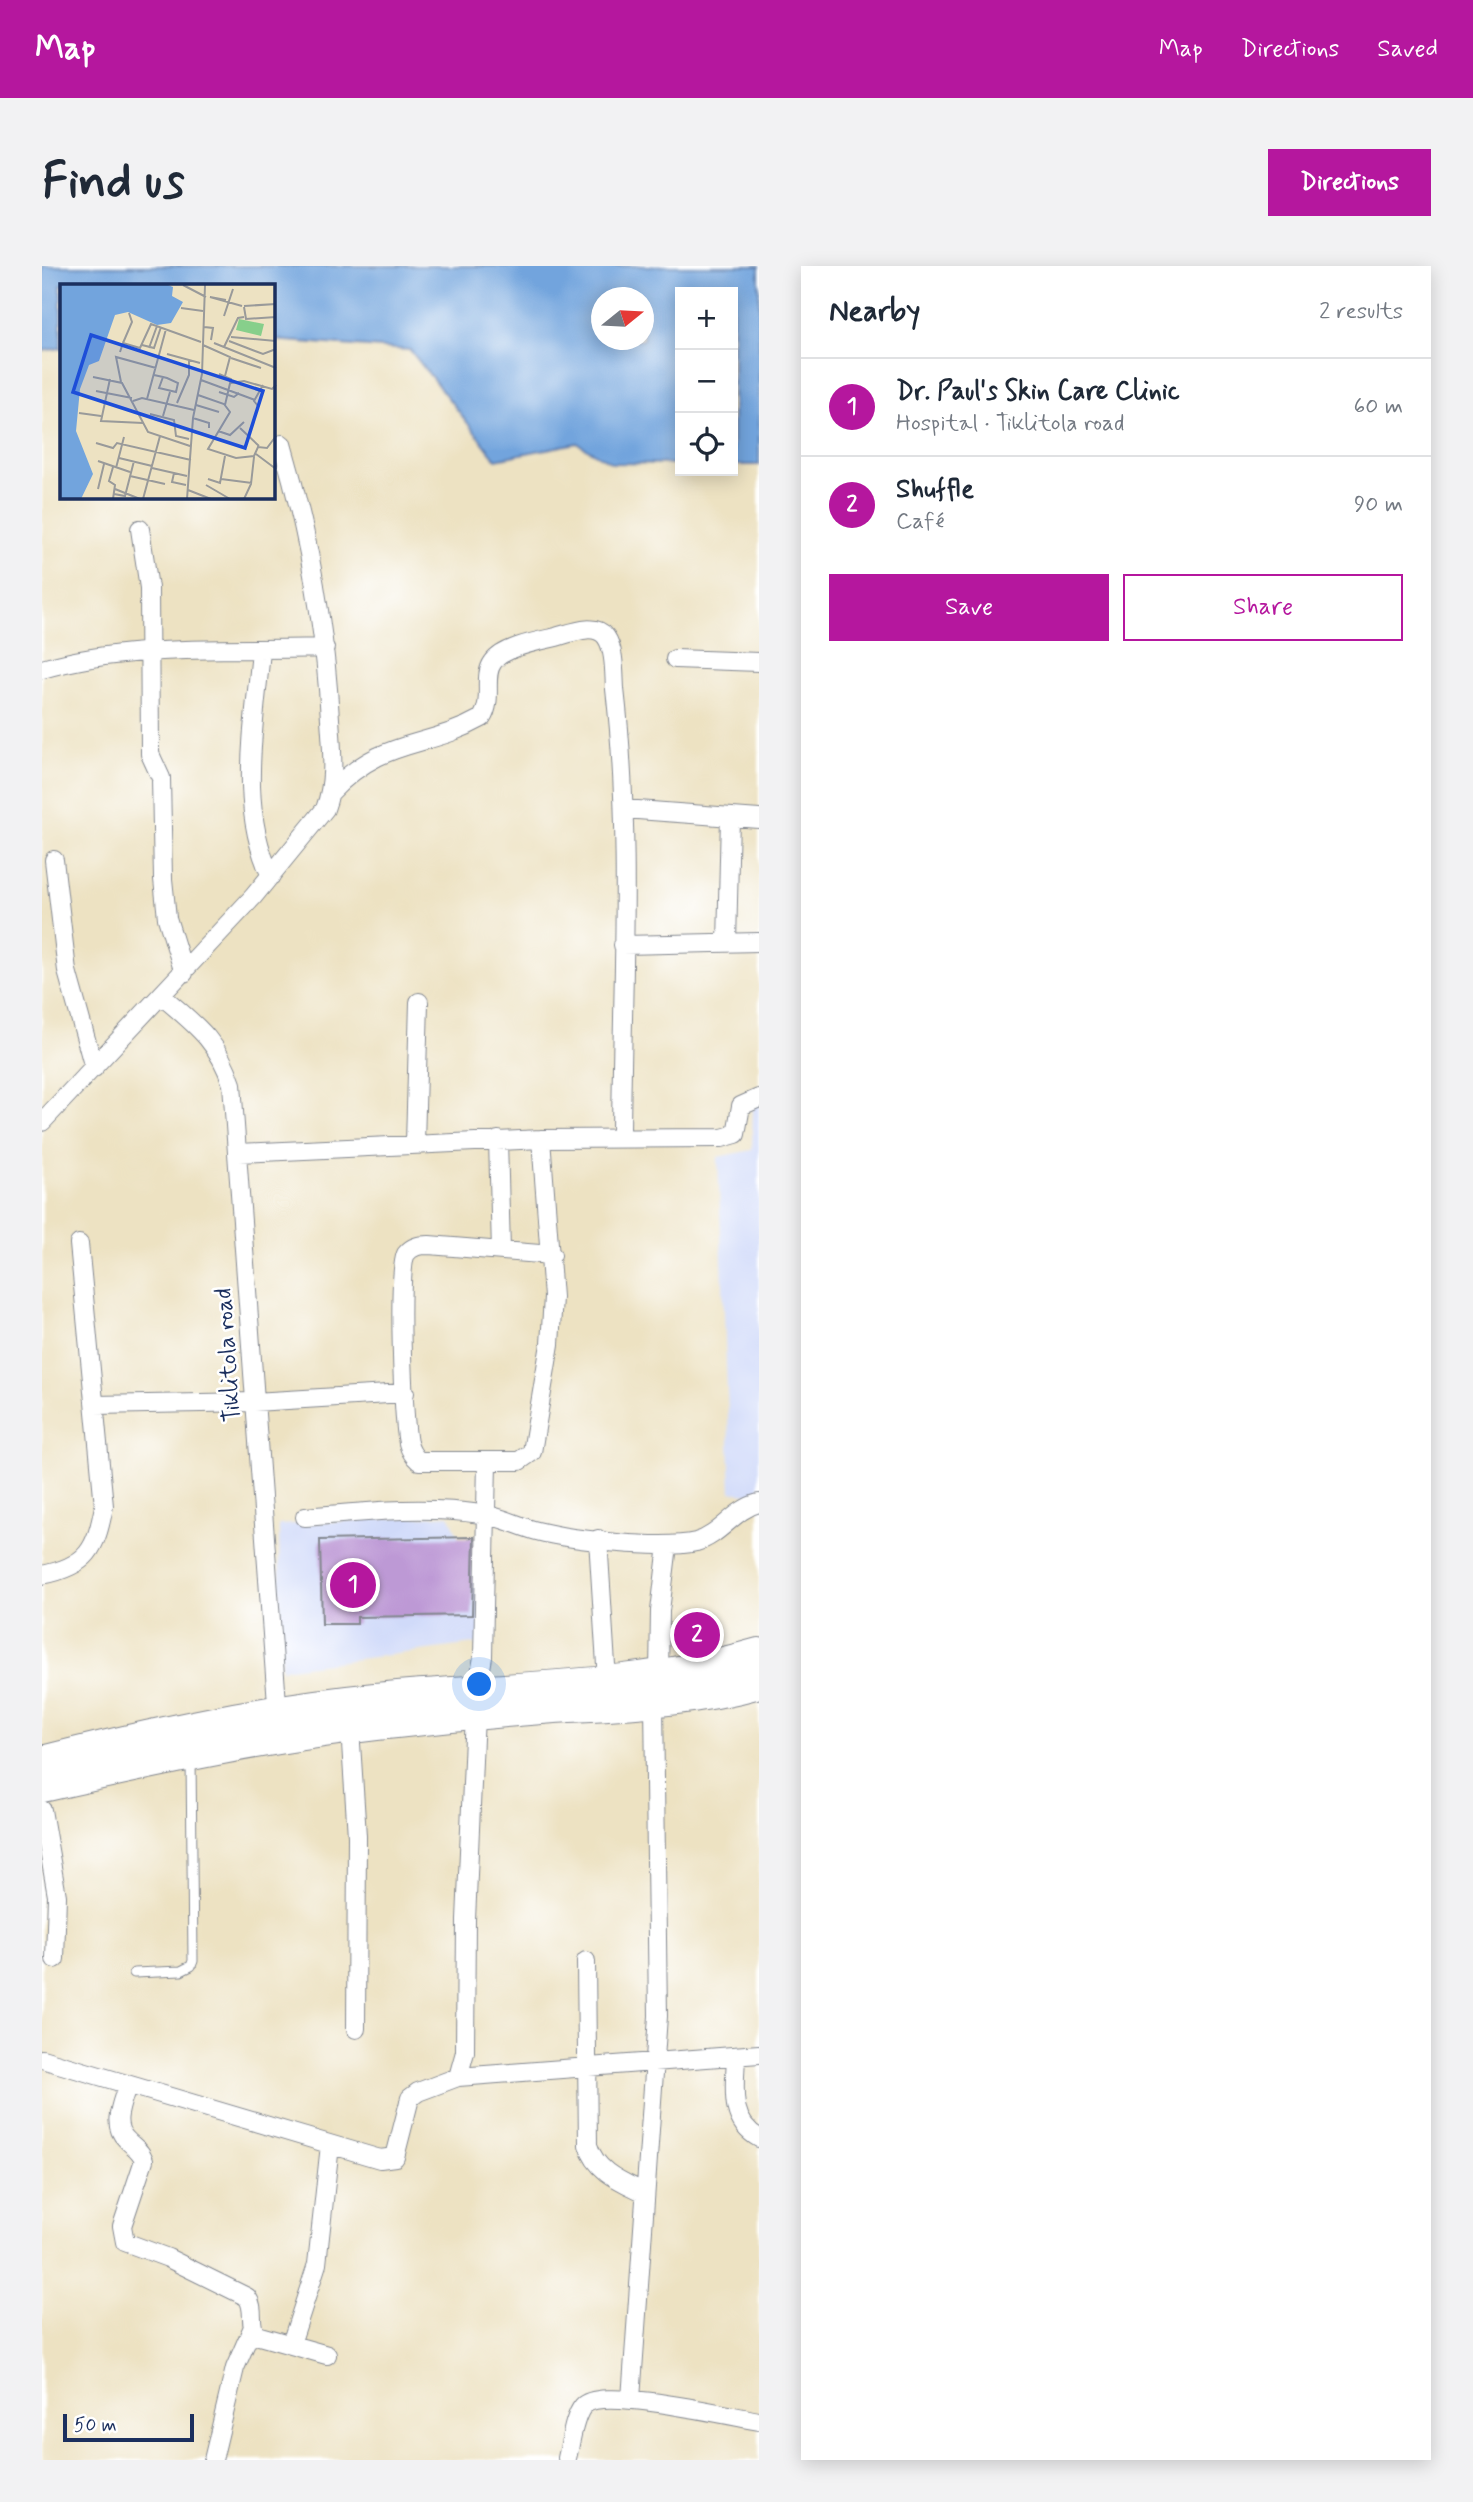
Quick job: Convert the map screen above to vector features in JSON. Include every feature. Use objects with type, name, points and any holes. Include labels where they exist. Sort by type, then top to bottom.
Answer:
[{"type":"main road","points":[[42,1761],[202,1723],[350,1728],[607,1681],[656,1688],[759,1653]]},
{"type":"main road","points":[[42,1787],[191,1754],[278,1724],[476,1703],[656,1688],[733,1690],[759,1683]]},
{"type":"street","points":[[282,444],[305,524],[317,583],[325,648],[331,792]]},
{"type":"street","points":[[141,529],[149,588],[150,754],[161,778],[163,879],[167,918],[184,973]]},
{"type":"street","points":[[42,1122],[184,973],[271,876],[324,809],[331,792],[352,770],[375,756],[482,718],[489,707],[489,670],[494,659],[540,641],[583,630],[596,630],[606,637],[611,648],[624,809],[621,1136]]},
{"type":"street","points":[[42,666],[148,653],[325,648]]},
{"type":"street","points":[[261,650],[250,791],[261,854],[271,876]]},
{"type":"street","points":[[675,659],[759,663]]},
{"type":"street","points":[[624,809],[759,819]]},
{"type":"street","points":[[727,943],[730,817]]},
{"type":"street","points":[[54,860],[67,971],[94,1068]]},
{"type":"street","points":[[623,945],[759,942]]},
{"type":"street","name":"Tiklitola road","points":[[162,996],[206,1034],[224,1059],[232,1084],[278,1724]]},
{"type":"street","points":[[415,1143],[419,1002]]},
{"type":"street","points":[[239,1153],[498,1140],[621,1136],[730,1137],[738,1128],[741,1106],[759,1098]]},
{"type":"street","points":[[541,1139],[552,1255],[550,1343],[532,1452],[519,1461],[419,1461],[412,1455],[408,1443],[405,1393],[402,1282],[403,1262],[408,1252],[416,1245],[429,1245],[552,1255]]},
{"type":"street","points":[[498,1140],[501,1251]]},
{"type":"street","points":[[42,1575],[64,1570],[86,1557],[99,1538],[104,1506],[79,1244]]},
{"type":"street","points":[[94,1405],[254,1402],[405,1393]]},
{"type":"street","points":[[458,2077],[465,2052],[476,1703],[483,1657],[487,1462]]},
{"type":"street","points":[[305,1517],[404,1509],[485,1514],[541,1532],[668,1545],[698,1541],[759,1503]]},
{"type":"street","points":[[598,1539],[607,1681]]},
{"type":"street","points":[[631,2399],[658,2016],[656,1688],[660,1611],[668,1545]]},
{"type":"street","points":[[350,1728],[357,1836],[356,2029]]},
{"type":"street","points":[[42,1810],[57,1896],[55,1959]]},
{"type":"street","points":[[586,1961],[585,2123],[592,2161],[645,2193]]},
{"type":"street","points":[[42,2059],[380,2159],[395,2157],[399,2151],[411,2098],[418,2092],[448,2084],[458,2077],[759,2054]]},
{"type":"street","points":[[736,2056],[735,2109],[741,2123],[759,2138]]},
{"type":"street","points":[[127,2086],[118,2122],[119,2131],[141,2151],[144,2160],[122,2226],[125,2242],[168,2258],[247,2297],[251,2303],[252,2329],[235,2368],[213,2460]]},
{"type":"street","points":[[290,2344],[317,2264],[330,2145]]},
{"type":"street","points":[[252,2329],[264,2339],[327,2355]]},
{"type":"street","points":[[567,2458],[584,2405],[595,2399],[631,2399],[759,2421]]},
{"type":"lane","points":[[134,1973],[181,1971],[191,1966],[193,1961],[191,1754]]},
{"type":"shaded area","points":[[753,1100],[759,1100],[759,1496],[731,1492],[718,1157],[752,1150]]},
{"type":"shaded area","points":[[449,1515],[490,1604],[489,1642],[281,1669],[279,1525]]},
{"type":"water","points":[[42,266],[759,266],[759,465],[738,465],[738,287],[675,287],[675,464],[612,463],[577,443],[496,459],[410,350],[275,340],[275,284],[60,284],[60,348],[42,351]]},
{"type":"building","points":[[474,1537],[472,1615],[357,1617],[357,1624],[322,1624],[320,1540]]},
{"type":"place","name":"Dr. Paul's Skin Care Clinic","points":[[353,1585]]},
{"type":"place","name":"Shuffle","points":[[697,1635]]}]
